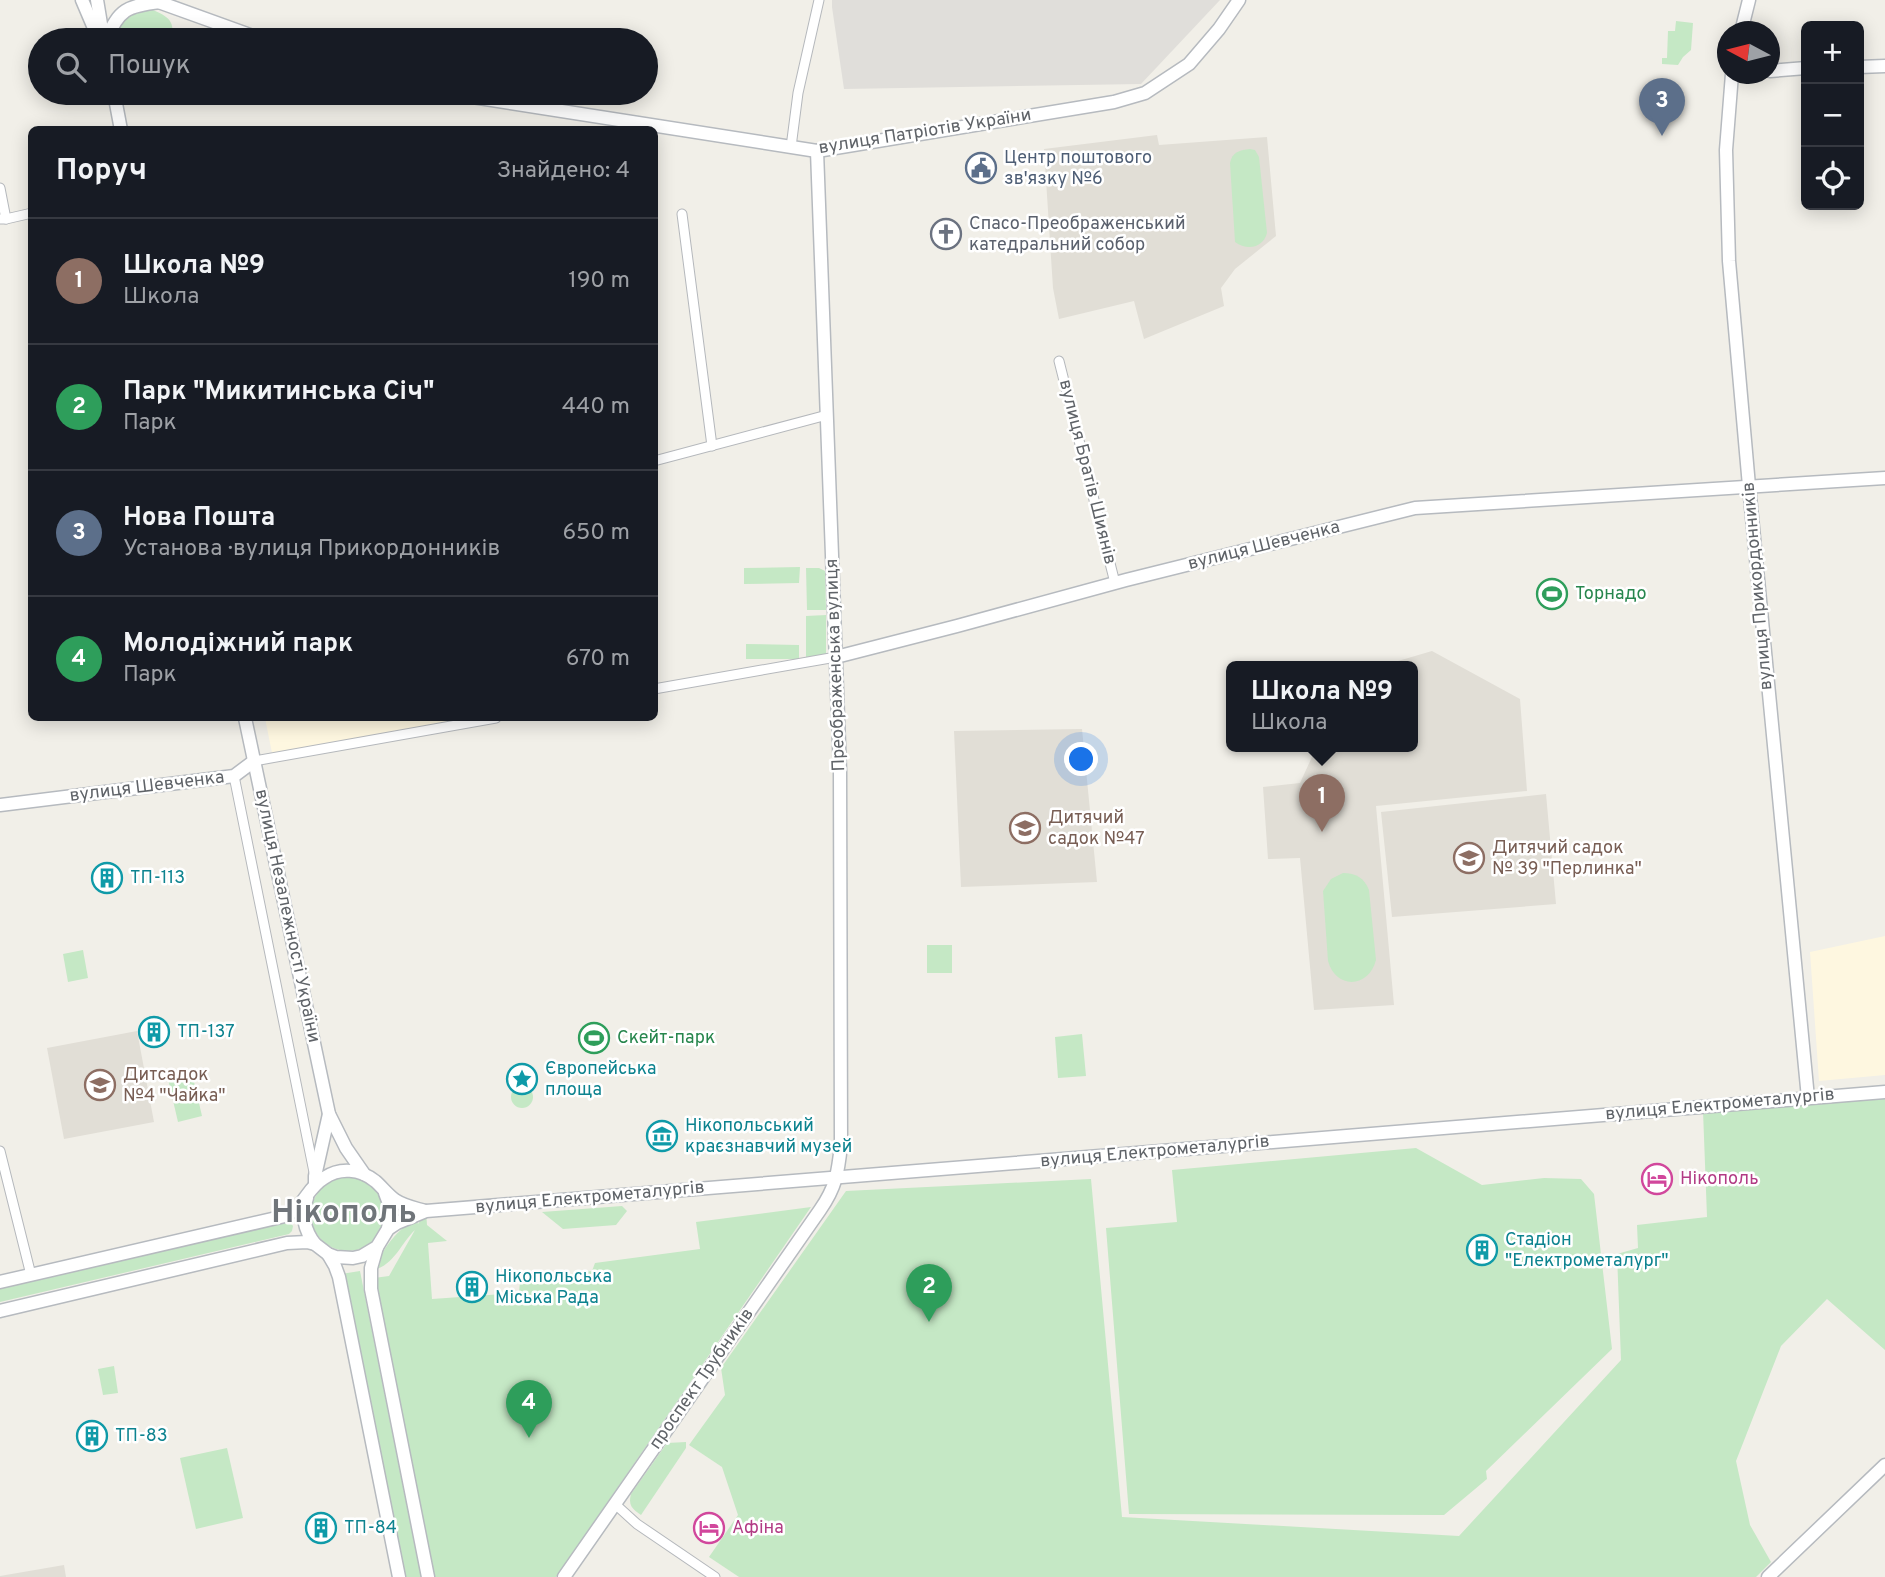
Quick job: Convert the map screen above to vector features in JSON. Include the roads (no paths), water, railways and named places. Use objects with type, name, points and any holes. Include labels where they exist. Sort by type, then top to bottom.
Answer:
[{"type":"main road","points":[[82,0],[97,28]]},
{"type":"main road","points":[[97,0],[101,28]]},
{"type":"main road","name":"вулиця Патріотів України","points":[[658,126],[817,151],[1114,102],[1145,93],[1189,64],[1239,0]]},
{"type":"main road","points":[[1744,21],[1749,0]]},
{"type":"main road","points":[[110,28],[123,12],[134,5],[157,1],[231,28]]},
{"type":"main road","points":[[1864,67],[1885,66]]},
{"type":"main road","points":[[1780,70],[1801,68]]},
{"type":"main road","name":"вулиця Прикордонників","points":[[1731,84],[1726,150],[1729,261],[1808,1098]]},
{"type":"main road","points":[[116,105],[120,126]]},
{"type":"main road","name":"вулиця Патріотів України","points":[[523,105],[657,126]]},
{"type":"main road","name":"Преображенська вулиця","points":[[817,151],[840,771],[841,1133],[837,1178]]},
{"type":"main road","name":"вулиця Шевченка","points":[[836,657],[1115,583],[1415,508],[1885,478]]},
{"type":"main road","name":"вулиця Незалежності України","points":[[246,721],[329,1114]]},
{"type":"main road","name":"вулиця Шевченка","points":[[0,805],[234,775],[254,761]]},
{"type":"main road","name":"вулиця Електрометалургів","points":[[388,1229],[426,1211],[1885,1092]]},
{"type":"main road","points":[[329,1114],[315,1180],[304,1205],[304,1222],[315,1244],[328,1254],[353,1258],[377,1247]]},
{"type":"main road","name":"вулиця Електрометалургів","points":[[329,1114],[346,1148],[364,1174],[378,1183],[397,1202],[426,1211]]},
{"type":"main road","points":[[315,1180],[338,1171],[364,1174]]},
{"type":"main road","name":"проспект Трубників","points":[[564,1577],[828,1198],[837,1178]]},
{"type":"main road","points":[[385,1192],[391,1209],[388,1229],[377,1247],[371,1268],[371,1289],[428,1577]]},
{"type":"main road","points":[[0,1282],[281,1217],[296,1209],[307,1198]]},
{"type":"main road","points":[[0,1311],[281,1244],[302,1241],[315,1244]]},
{"type":"main road","points":[[328,1254],[339,1277],[398,1577]]},
{"type":"main road","points":[[1768,1577],[1885,1465]]},
{"type":"street","points":[[791,147],[798,93],[819,0]]},
{"type":"street","points":[[0,188],[3,219],[28,214]]},
{"type":"street","points":[[682,214],[712,446]]},
{"type":"street","name":"вулиця Братів Шиянів","points":[[1059,361],[1115,583]]},
{"type":"street","points":[[658,460],[827,415]]},
{"type":"street","name":"вулиця Шевченка","points":[[658,688],[836,657]]},
{"type":"street","name":"вулиця Шевченка","points":[[254,761],[479,721]]},
{"type":"street","points":[[234,775],[315,1180]]},
{"type":"street","points":[[0,1152],[31,1275]]},
{"type":"street","points":[[615,1504],[637,1524],[715,1577]]},
{"type":"place","name":"Нова Пошта","points":[[1662,136]]},
{"type":"place","name":"Центр поштового зв'язку №6","points":[[981,168]]},
{"type":"place","name":"Спасо-Преображенський катедральний собор","points":[[946,234]]},
{"type":"place","name":"Торнадо","points":[[1552,594]]},
{"type":"place","name":"Дитячий садок №47","points":[[1025,828]]},
{"type":"place","name":"Школа №9","points":[[1322,832]]},
{"type":"place","name":"Дитячий садок № 39 \"Перлинка\"","points":[[1469,858]]},
{"type":"place","name":"ТП-113","points":[[107,878]]},
{"type":"place","name":"ТП-137","points":[[154,1032]]},
{"type":"place","name":"Скейт-парк","points":[[594,1038]]},
{"type":"place","name":"Європейська площа","points":[[522,1079]]},
{"type":"place","name":"Дитсадок №4 \"Чайка\"","points":[[100,1085]]},
{"type":"place","name":"Нiкопольський краєзнавчий музей","points":[[662,1136]]},
{"type":"place","name":"Нікополь","points":[[1657,1179]]},
{"type":"place","name":"Стадіон \"Електрометалург\"","points":[[1482,1250]]},
{"type":"place","name":"Нiкопольська Міська Рада","points":[[472,1287]]},
{"type":"place","name":"Парк \"Микитинська Січ\"","points":[[929,1322]]},
{"type":"place","name":"ТП-83","points":[[92,1436]]},
{"type":"place","name":"Молодіжний парк","points":[[529,1438]]},
{"type":"place","name":"ТП-84","points":[[321,1528]]},
{"type":"place","name":"Афіна","points":[[709,1528]]},
{"type":"district","name":"Нікополь","points":[[344,1214]]}]
